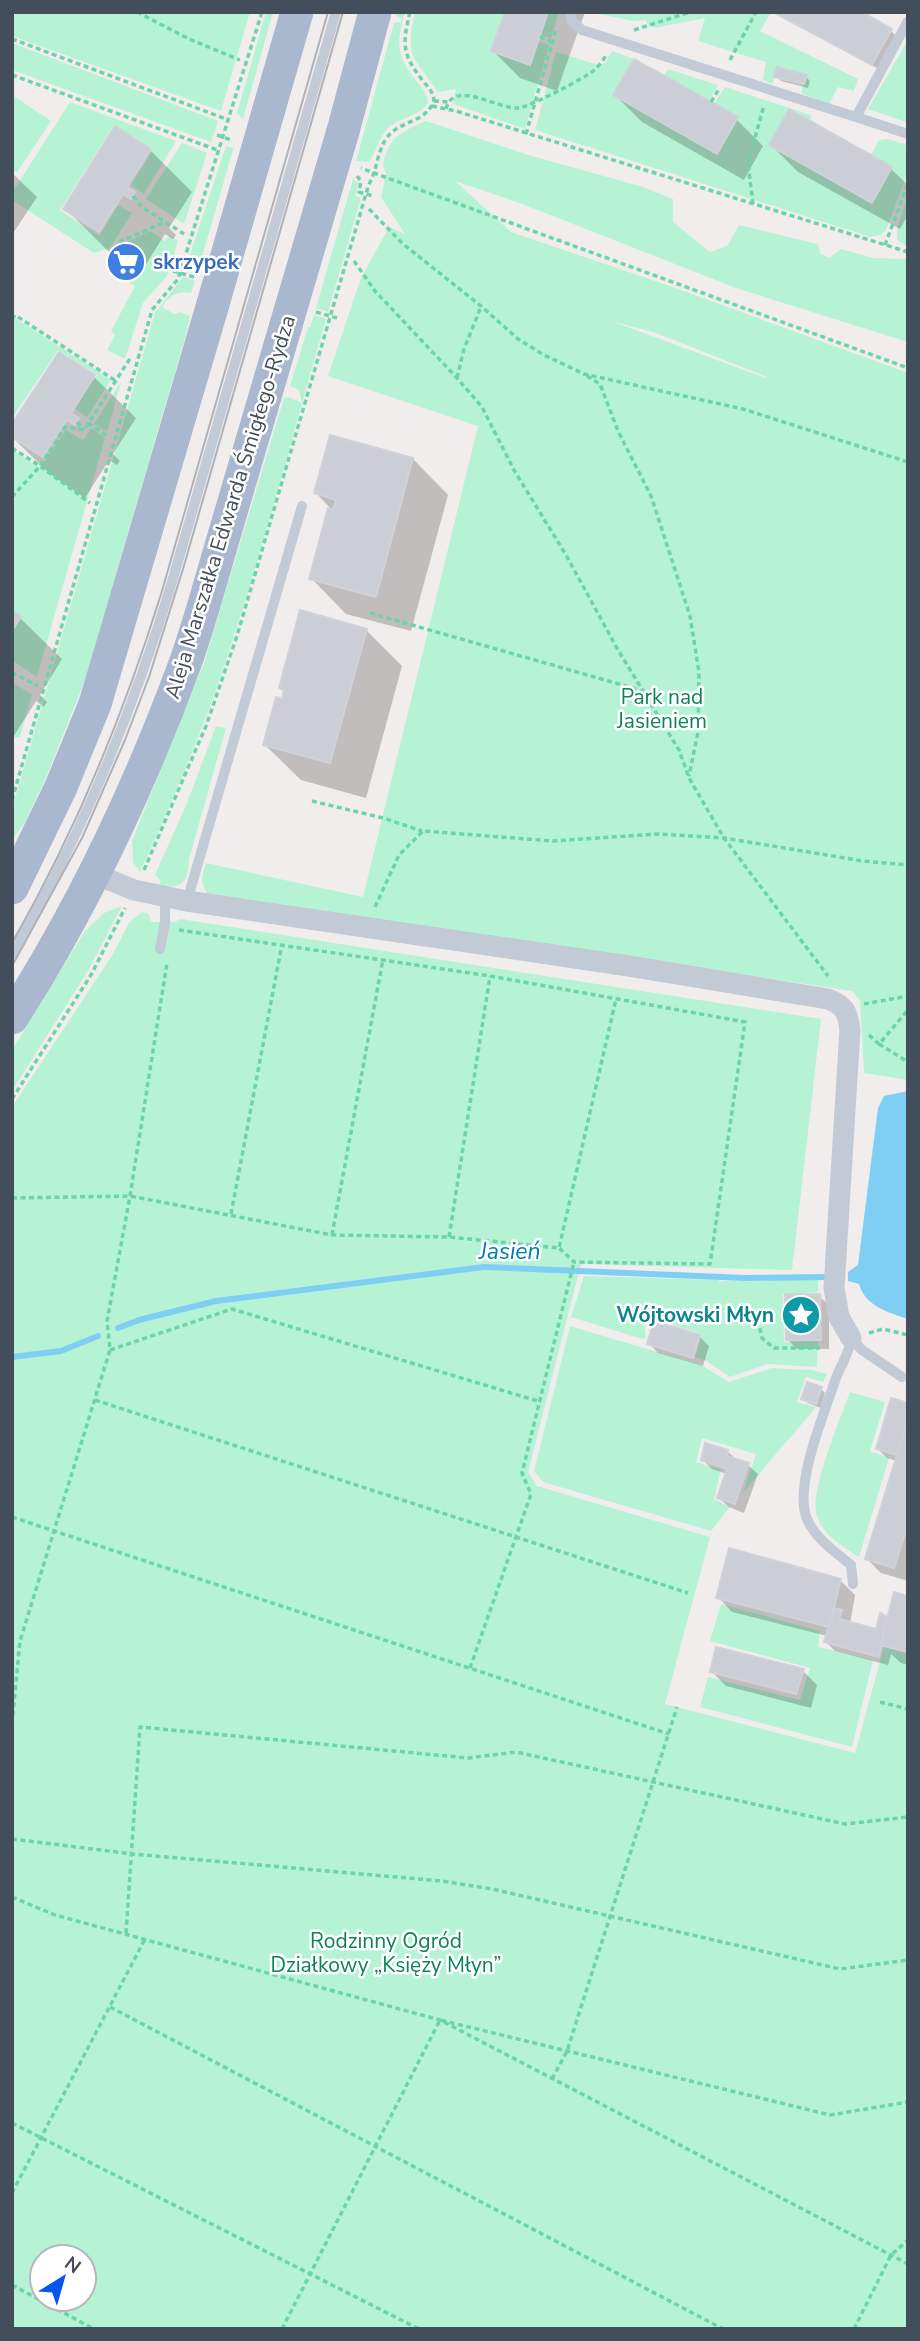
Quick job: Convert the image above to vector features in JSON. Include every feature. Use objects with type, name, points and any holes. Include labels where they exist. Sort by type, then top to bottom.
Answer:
[{"type":"main road","points":[[12,887],[61,786],[95,704],[204,291],[255,117],[297,12]]},
{"type":"main road","name":"Aleja Marszałka Edwarda Śmigłego-Rydza","points":[[12,1018],[95,874],[133,793],[186,660],[299,318],[343,131],[375,12]]},
{"type":"street","points":[[95,874],[135,890],[187,901],[629,966],[828,999],[847,1013],[850,1030],[834,1288],[839,1317],[851,1338]]},
{"type":"lane","points":[[12,954],[51,884],[93,799],[142,675],[172,583],[336,12]]},
{"type":"lane","points":[[571,16],[582,30],[908,134]]},
{"type":"lane","points":[[856,117],[908,20]]},
{"type":"lane","points":[[187,901],[302,506]]},
{"type":"lane","points":[[160,949],[169,925],[164,897]]},
{"type":"lane","points":[[851,1338],[870,1356],[902,1377]]},
{"type":"lane","points":[[851,1338],[814,1446],[802,1491],[807,1519],[826,1545],[851,1565],[853,1584]]},
{"type":"path","points":[[137,12],[179,34],[240,60]]},
{"type":"path","points":[[12,800],[152,310],[178,279],[262,12]]},
{"type":"path","points":[[142,876],[189,768],[222,681],[256,575],[330,316],[382,147],[391,133],[427,113],[433,104],[430,90],[411,65],[403,46],[410,12]]},
{"type":"path","points":[[446,109],[454,96],[472,96],[507,107],[521,108],[592,72],[603,61],[614,41],[643,26],[690,12]]},
{"type":"path","points":[[711,102],[722,83],[722,75],[756,12]]},
{"type":"path","points":[[526,134],[556,28],[571,16]]},
{"type":"path","points":[[540,37],[553,42]]},
{"type":"path","points":[[12,39],[230,120],[255,117]]},
{"type":"path","points":[[12,75],[220,151]]},
{"type":"path","points":[[752,205],[748,163],[766,100]]},
{"type":"path","points":[[433,104],[448,102]]},
{"type":"path","points":[[433,104],[908,252]]},
{"type":"path","points":[[217,135],[231,140],[234,134]]},
{"type":"path","points":[[355,166],[908,368]]},
{"type":"path","points":[[352,174],[361,181],[359,192],[373,196]]},
{"type":"path","points":[[885,245],[908,183]]},
{"type":"path","points":[[133,196],[142,207],[184,234]]},
{"type":"path","points":[[369,209],[403,244],[518,339],[600,384],[618,431],[651,496],[690,616],[699,672],[698,732],[689,778]]},
{"type":"path","points":[[119,242],[165,222]]},
{"type":"path","points":[[354,261],[375,291],[482,407],[514,470],[679,750],[689,778],[724,838],[836,988],[847,1013],[879,1044],[908,1062]]},
{"type":"path","points":[[173,271],[180,272],[204,291]]},
{"type":"path","points":[[457,378],[464,349],[481,306]]},
{"type":"path","points":[[13,316],[116,381]]},
{"type":"path","points":[[299,318],[337,318]]},
{"type":"path","points":[[84,430],[131,357]]},
{"type":"path","points":[[584,374],[743,409],[908,462]]},
{"type":"path","points":[[77,422],[84,430]]},
{"type":"path","points":[[88,424],[109,437]]},
{"type":"path","points":[[12,497],[40,466],[65,427],[84,430]]},
{"type":"path","points":[[12,448],[90,503]]},
{"type":"path","points":[[370,612],[642,690]]},
{"type":"path","points":[[12,675],[38,686]]},
{"type":"path","points":[[312,801],[383,818],[423,831],[552,841],[657,834],[724,838],[908,865]]},
{"type":"path","points":[[365,928],[399,855],[423,831]]},
{"type":"path","points":[[12,1099],[91,975],[127,904]]},
{"type":"path","points":[[12,1198],[130,1196],[332,1234],[449,1237],[559,1248],[574,1262],[710,1264],[745,1022],[490,976],[169,925],[130,1196],[107,1321],[110,1350],[20,1641],[12,1724]]},
{"type":"path","points":[[231,1215],[282,944]]},
{"type":"path","points":[[332,1234],[383,960]]},
{"type":"path","points":[[449,1237],[490,976]]},
{"type":"path","points":[[847,1013],[908,996]]},
{"type":"path","points":[[559,1248],[616,999]]},
{"type":"path","points":[[879,1044],[908,1010]]},
{"type":"path","points":[[470,1668],[531,1494],[522,1473],[574,1262]]},
{"type":"path","points":[[110,1350],[232,1309],[541,1402]]},
{"type":"path","points":[[760,1328],[762,1338],[774,1348],[820,1348]]},
{"type":"path","points":[[851,1338],[883,1329],[908,1335]]},
{"type":"path","points":[[95,1400],[688,1593]]},
{"type":"path","points":[[12,1517],[669,1734]]},
{"type":"path","points":[[880,1702],[908,1709]]},
{"type":"path","points":[[552,2078],[567,2050],[677,1707]]},
{"type":"path","points":[[126,1933],[140,1727],[468,1758],[516,1752],[845,1824],[908,1817]]},
{"type":"path","points":[[12,1839],[132,1854],[442,1881],[492,1889],[840,1969],[908,1960]]},
{"type":"path","points":[[12,1897],[55,1915],[440,2020],[830,2115],[908,2102]]},
{"type":"path","points":[[12,2193],[145,1939]]},
{"type":"path","points":[[110,2007],[723,2329]]},
{"type":"path","points":[[440,2020],[908,2264]]},
{"type":"path","points":[[282,2329],[440,2020]]},
{"type":"path","points":[[12,2123],[419,2329]]},
{"type":"path","points":[[854,2329],[891,2255],[908,2240]]},
{"type":"path","points":[[12,2286],[94,2329]]},
{"type":"green space","points":[[12,12],[250,12],[221,111],[12,36]]},
{"type":"green space","points":[[266,12],[273,12],[243,119],[237,113]]},
{"type":"green space","points":[[397,12],[405,12],[399,41],[402,56],[428,102],[416,113],[389,127],[382,135],[369,162],[356,161],[394,23],[403,19],[396,16]]},
{"type":"green space","points":[[415,12],[505,12],[491,51],[529,65],[538,41],[549,45],[525,129],[453,104],[456,89],[438,92],[413,56],[411,39]]},
{"type":"green space","points":[[548,12],[559,12],[551,38],[540,35]]},
{"type":"green space","points":[[591,12],[771,12],[760,31],[858,79],[854,91],[838,87],[829,104],[801,93],[806,76],[778,67],[772,84],[763,80],[766,62],[698,41],[705,18],[655,28],[648,25],[646,20],[632,21]]},
{"type":"green space","points":[[908,40],[908,118],[906,122],[868,109]]},
{"type":"green space","points":[[12,43],[218,121],[211,142],[12,70]]},
{"type":"green space","points":[[612,51],[634,59],[613,95],[716,154],[714,104],[725,87],[811,115],[812,122],[872,203],[892,168],[871,155],[879,140],[887,139],[908,145],[908,172],[886,230],[871,237],[535,130],[556,52],[599,65],[605,63]]},
{"type":"green space","points":[[668,69],[718,85],[709,101],[664,76]]},
{"type":"green space","points":[[12,95],[51,121],[17,172],[12,169]]},
{"type":"green space","points":[[70,102],[176,141],[144,194],[131,185],[153,149],[114,125],[60,210],[99,236],[118,205],[132,213],[110,248],[94,253],[12,200],[12,193]]},
{"type":"green space","name":"Park nad Jasieniem","points":[[426,121],[525,154],[643,187],[673,199],[673,222],[710,252],[727,246],[739,225],[818,244],[820,253],[829,258],[841,249],[873,258],[908,259],[908,342],[736,288],[525,205],[455,181],[511,232],[670,286],[908,373],[908,1080],[864,1073],[860,1001],[852,991],[208,894],[205,890],[202,879],[206,863],[363,897],[478,426],[328,376],[361,278],[389,227],[405,234],[381,197],[386,173],[383,166],[385,156],[397,137]],"holes":[[[611,321],[656,333],[767,377]]]},
{"type":"green space","points":[[237,136],[197,274],[185,270],[226,146],[233,148]]},
{"type":"green space","points":[[182,143],[207,153],[184,224],[146,199]]},
{"type":"green space","points":[[353,179],[358,183],[355,196],[361,198],[328,312],[316,308]]},
{"type":"green space","points":[[908,197],[908,247],[897,240],[897,227]]},
{"type":"green space","points":[[150,231],[165,241],[170,235],[178,241],[167,276],[143,303],[125,359],[107,350],[115,335],[111,331],[135,286],[125,280],[136,262],[119,251],[125,243]]},
{"type":"green space","points":[[183,277],[195,281],[191,293],[174,294],[162,307],[174,314],[180,312],[190,316],[185,338],[85,680],[45,780],[25,822],[12,840],[12,809],[155,313]]},
{"type":"green space","points":[[314,315],[326,319],[275,501],[248,591],[201,729],[140,872],[133,862],[132,841],[204,663],[284,398],[302,403],[299,390],[290,386]]},
{"type":"green space","points":[[15,318],[111,380],[87,417],[75,409],[97,375],[58,350],[12,418],[12,323]]},
{"type":"green space","points":[[121,382],[107,432],[94,424]]},
{"type":"green space","points":[[91,428],[105,438],[37,677],[12,660],[12,631],[21,617],[12,611],[12,450],[40,468],[66,430],[83,440]]},
{"type":"green space","points":[[12,683],[32,694],[20,737],[12,738]]},
{"type":"green space","points":[[216,726],[226,728],[187,874],[178,885],[158,886],[161,881],[155,875],[187,803]]},
{"type":"green space","points":[[122,906],[89,969],[12,1091],[12,1050],[85,931],[104,913]]},
{"type":"green space","name":"Rodzinny Ogród Działkowy „Księży Młyn”","points":[[142,912],[149,914],[151,922],[175,922],[180,919],[821,1019],[792,1270],[581,1264],[528,1472],[537,1486],[710,1537],[665,1704],[855,1753],[884,1647],[908,1654],[908,2329],[12,2329],[12,1107],[113,954],[129,923]]},
{"type":"green space","points":[[584,1276],[719,1280],[720,1283],[818,1279],[818,1292],[783,1294],[784,1342],[818,1341],[817,1367],[768,1364],[730,1377],[705,1360],[695,1357],[702,1334],[653,1319],[649,1328],[644,1322],[646,1337],[642,1339],[571,1317]]},
{"type":"green space","points":[[570,1326],[701,1365],[729,1382],[772,1368],[811,1370],[827,1374],[823,1382],[806,1377],[797,1402],[816,1407],[743,1493],[756,1454],[702,1438],[696,1462],[721,1470],[714,1499],[730,1507],[711,1531],[543,1482],[534,1471]]},
{"type":"green space","points":[[850,1392],[885,1402],[870,1451],[889,1458],[859,1557],[834,1540],[824,1529],[815,1505],[821,1474]]},
{"type":"green space","points":[[721,1604],[820,1631],[818,1647],[873,1660],[852,1747],[700,1707],[708,1677],[800,1700],[810,1668],[710,1641]]},
{"type":"water","points":[[908,1091],[908,1319],[872,1303],[859,1284],[848,1281],[848,1272],[858,1265],[878,1108],[884,1096]]},
{"type":"building","points":[[505,12],[548,12],[530,65],[491,51]]},
{"type":"building","points":[[773,12],[862,12],[892,29],[872,65]]},
{"type":"building","points":[[634,59],[738,117],[717,154],[613,95]]},
{"type":"building","points":[[777,67],[807,75],[804,84],[774,77]]},
{"type":"building","points":[[789,109],[892,167],[872,203],[769,145]]},
{"type":"building","points":[[115,126],[151,149],[127,187],[135,192],[131,199],[123,194],[99,232],[63,209]]},
{"type":"building","points":[[122,256],[134,264],[124,279],[112,271]]},
{"type":"building","points":[[59,352],[95,375],[71,413],[79,418],[75,425],[67,420],[43,457],[12,437],[12,424]]},
{"type":"building","points":[[330,435],[413,458],[376,597],[309,579],[328,508],[333,510],[336,500],[314,493]]},
{"type":"building","points":[[300,610],[367,629],[330,763],[263,745],[276,697],[282,699],[284,690],[279,688]]},
{"type":"building","points":[[12,611],[21,616],[12,631]]},
{"type":"building","points":[[785,1294],[820,1294],[821,1340],[786,1340]]},
{"type":"building","points":[[654,1321],[700,1335],[693,1358],[647,1344]]},
{"type":"building","points":[[807,1382],[822,1387],[816,1404],[801,1399]]},
{"type":"building","points":[[891,1398],[908,1403],[908,1418],[897,1455],[876,1449]]},
{"type":"building","points":[[908,1419],[908,1524],[894,1568],[865,1559]]},
{"type":"building","points":[[705,1443],[728,1450],[727,1456],[749,1463],[735,1504],[717,1498],[727,1469],[701,1460]]},
{"type":"building","points":[[729,1548],[841,1579],[829,1627],[716,1598]]},
{"type":"building","points":[[894,1592],[908,1596],[908,1652],[880,1645]]},
{"type":"building","points":[[834,1608],[842,1610],[839,1619],[876,1629],[880,1613],[887,1616],[879,1657],[824,1642]]},
{"type":"building","points":[[716,1647],[804,1669],[796,1694],[710,1672]]},
{"type":"waterway","name":"Jasień","points":[[118,1328],[139,1320],[216,1301],[484,1267],[745,1278],[832,1277]]},
{"type":"waterway","name":"Jasień","points":[[12,1357],[61,1351],[98,1336]]},
{"type":"tram line","points":[[12,943],[78,815],[132,682],[162,591],[328,12]]},
{"type":"tram line","points":[[12,966],[82,838],[149,677],[183,569],[343,12]]},
{"type":"place","name":"skrzypek","points":[[126,262]]},
{"type":"place","name":"Wójtowski Młyn","points":[[801,1315]]}]
